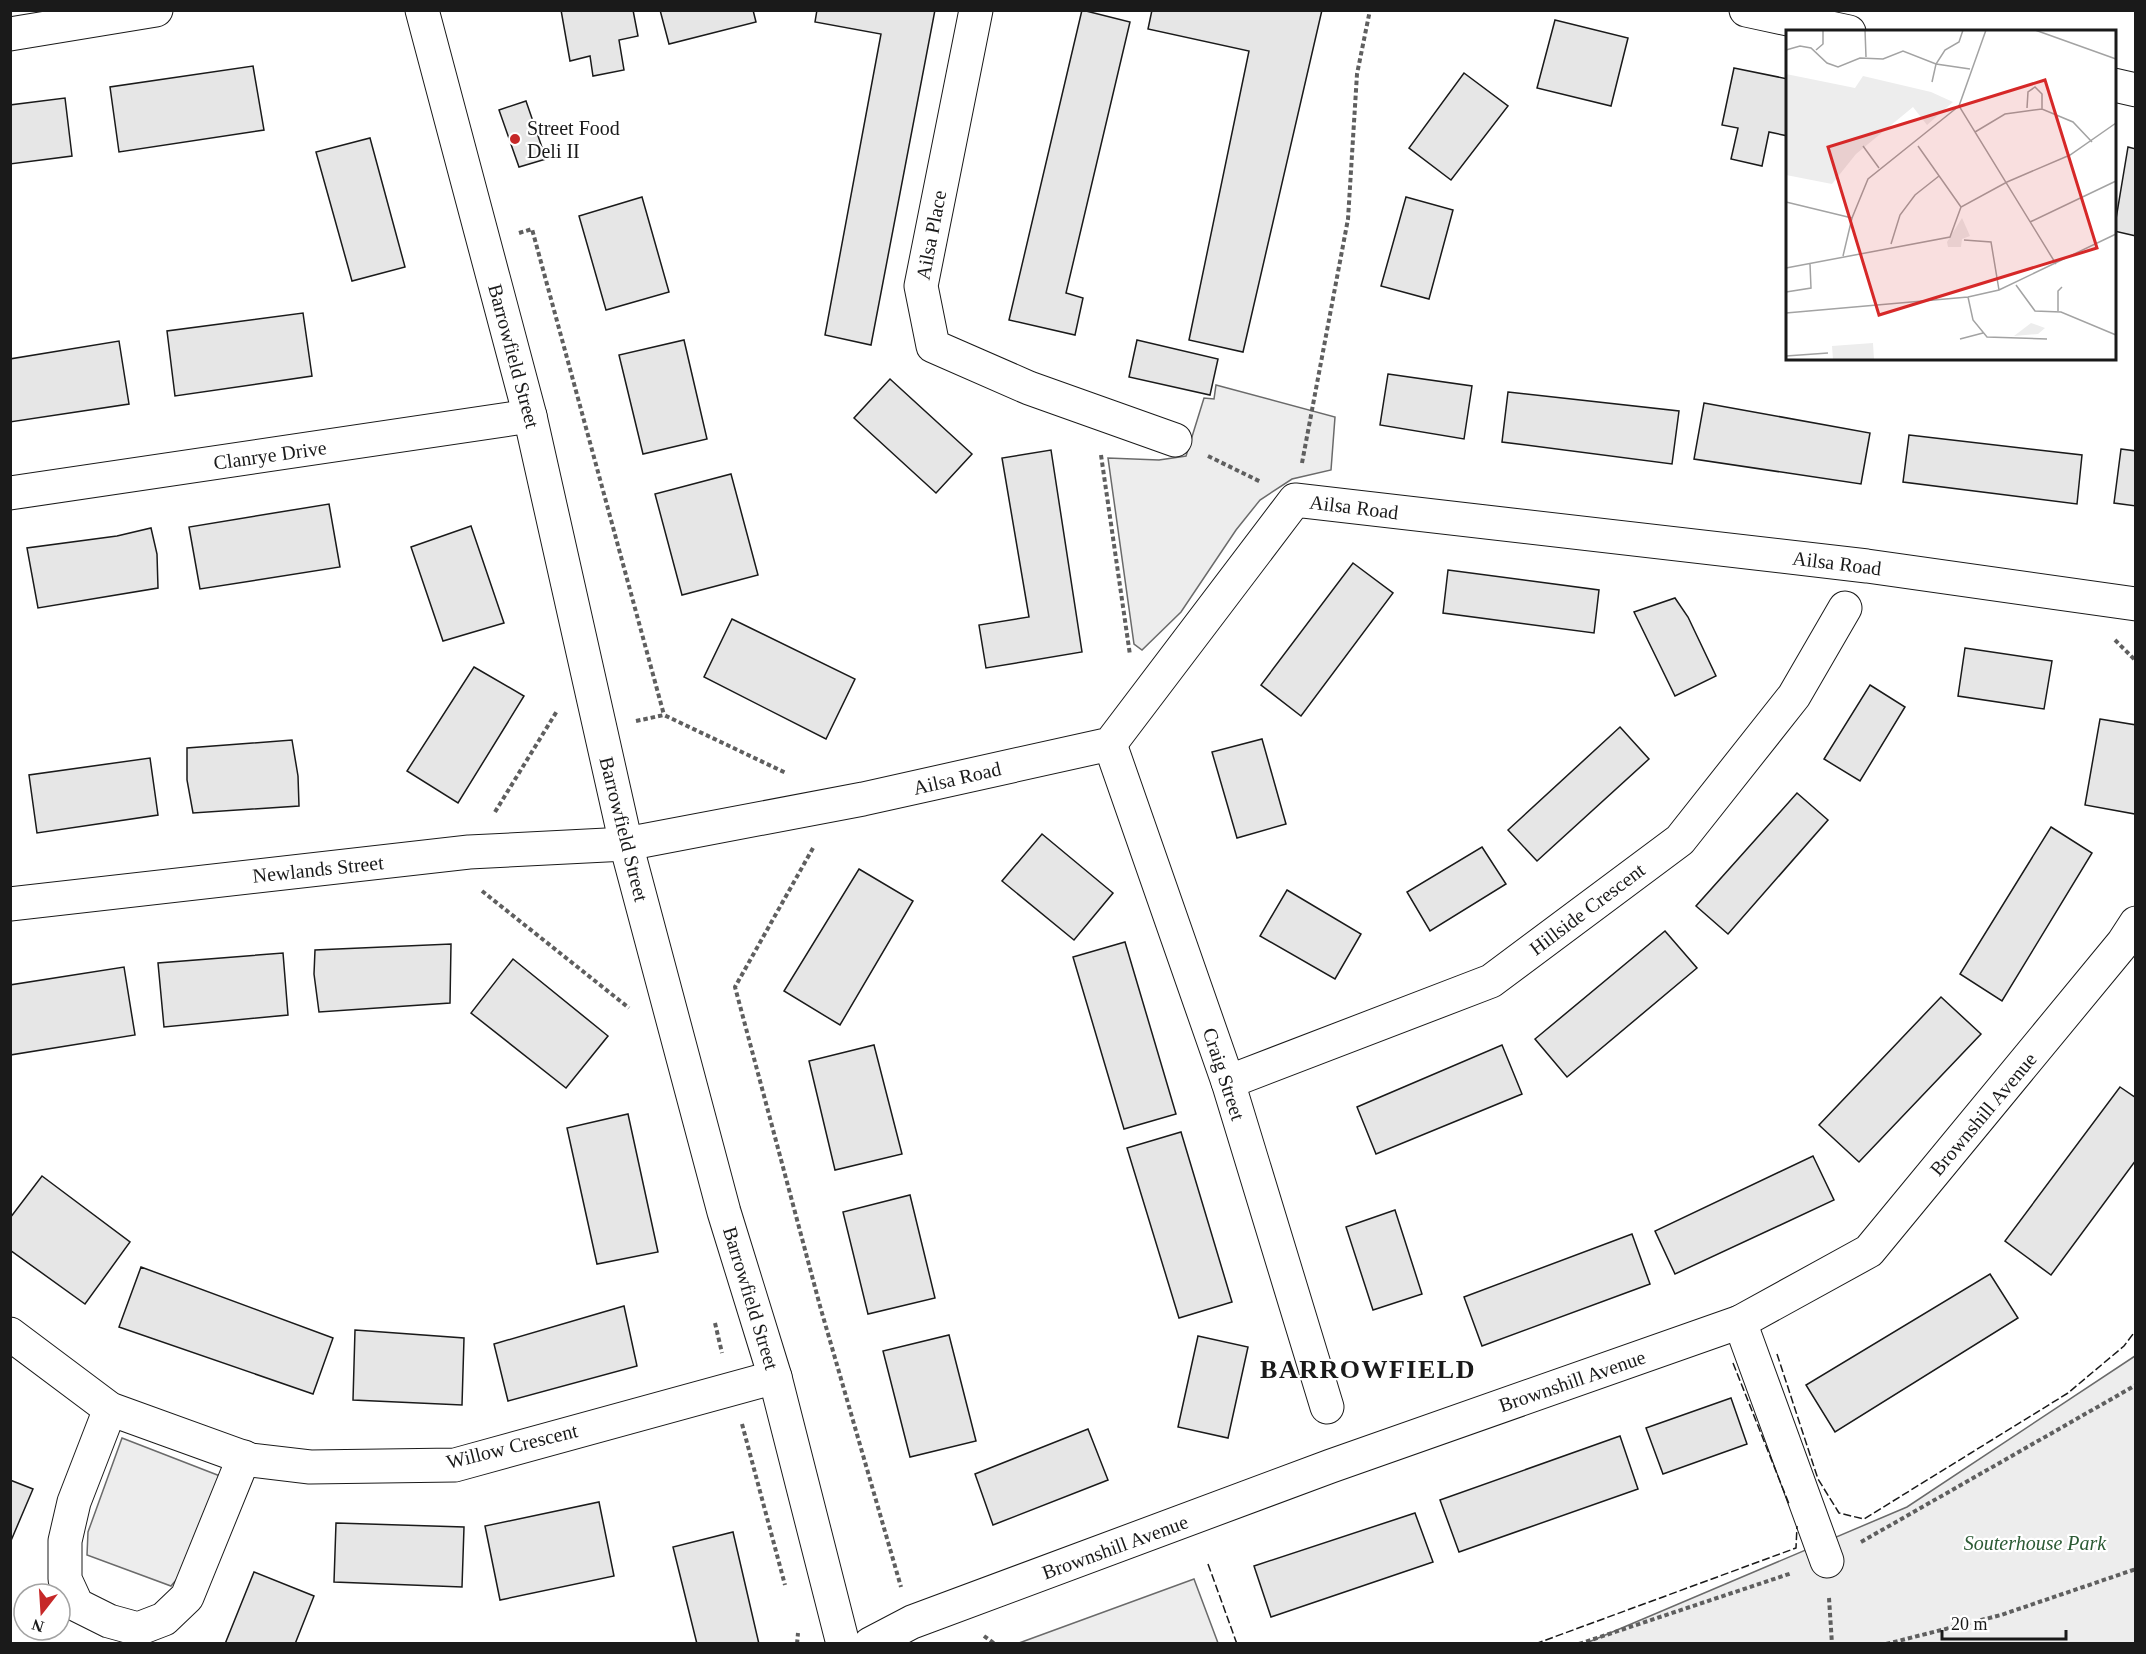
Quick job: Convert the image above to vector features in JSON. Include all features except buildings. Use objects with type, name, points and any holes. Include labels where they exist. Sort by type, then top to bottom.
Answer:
[{"type":"street","points":[[10,34],[156,10]]},
{"type":"street","name":"Barrowfield Street","points":[[422,10],[530,416],[627,844],[724,1212],[775,1377],[843,1644]]},
{"type":"street","name":"Ailsa Place","points":[[976,10],[921,286],[933,346],[1029,388],[1175,440]]},
{"type":"street","points":[[1746,10],[1840,30]]},
{"type":"street","points":[[2116,85],[2136,90]]},
{"type":"street","name":"Clanrye Drive","points":[[10,493],[530,416]]},
{"type":"street","points":[[1110,744],[1287,510]]},
{"type":"street","name":"Ailsa Road","points":[[1287,510],[1867,566],[2136,604]]},
{"type":"street","name":"Hillside Crescent","points":[[1228,1083],[1491,981],[1680,840],[1794,696],[1845,608]]},
{"type":"street","name":"Ailsa Road","points":[[627,844],[842,802],[1110,744]]},
{"type":"street","name":"Craig Street","points":[[1110,744],[1228,1083],[1327,1407]]},
{"type":"street","name":"Newlands Street","points":[[10,904],[437,855],[627,844]]},
{"type":"street","name":"Brownshill Avenue","points":[[870,1644],[912,1622],[1331,1466],[1740,1322],[1869,1251],[2132,939]]},
{"type":"street","points":[[1740,1322],[1827,1561]]},
{"type":"street","name":"Willow Crescent","points":[[10,1334],[110,1409],[244,1457],[310,1467],[455,1465],[775,1377]]},
{"type":"street","points":[[110,1409],[74,1502],[65,1541],[65,1579],[77,1605],[110,1622],[138,1629],[164,1619],[187,1597],[244,1457]]},
{"type":"path","points":[[1287,510],[1348,219],[1357,74],[1370,10]]},
{"type":"path","points":[[484,242],[532,229],[664,715]]},
{"type":"path","points":[[1095,412],[1137,708]]},
{"type":"path","points":[[1175,440],[1269,486],[1287,510]]},
{"type":"path","points":[[470,852],[586,665]]},
{"type":"path","points":[[600,728],[664,715],[842,802],[735,987],[880,1521],[912,1622]]},
{"type":"path","points":[[437,855],[632,1011]]},
{"type":"path","points":[[714,1318],[730,1388],[745,1432],[787,1591]]},
{"type":"path","points":[[1579,1644],[1827,1561],[2136,1385]]},
{"type":"path","points":[[1827,1561],[1832,1644]]},
{"type":"path","points":[[1886,1644],[2001,1615],[2136,1569]]},
{"type":"path","points":[[796,1625],[797,1644]]},
{"type":"shaded area","points":[[1216,385],[1335,417],[1331,470],[1292,479],[1260,500],[1236,530],[1181,612],[1142,650],[1134,644],[1108,458],[1159,460],[1186,456],[1204,398],[1214,399]]},
{"type":"shaded area","name":"Souterhouse Park","points":[[2135,1356],[2135,1643],[1584,1644],[1907,1507]]},
{"type":"shaded area","points":[[122,1438],[220,1476],[188,1566],[171,1586],[87,1555],[88,1532]]},
{"type":"shaded area","points":[[1194,1579],[1218,1643],[1019,1643]]},
{"type":"fence","points":[[1777,1354],[1818,1479],[1839,1513],[1864,1519],[2068,1393],[2124,1346],[2136,1330]]},
{"type":"fence","points":[[1733,1363],[1789,1504]]},
{"type":"fence","points":[[1535,1644],[1796,1548],[1797,1526]]},
{"type":"fence","points":[[1208,1564],[1237,1644]]},
{"type":"place","name":"Street Food Deli II","points":[[515,139]]},
{"type":"district","name":"BARROWFIELD","points":[[1368,1369]]}]
